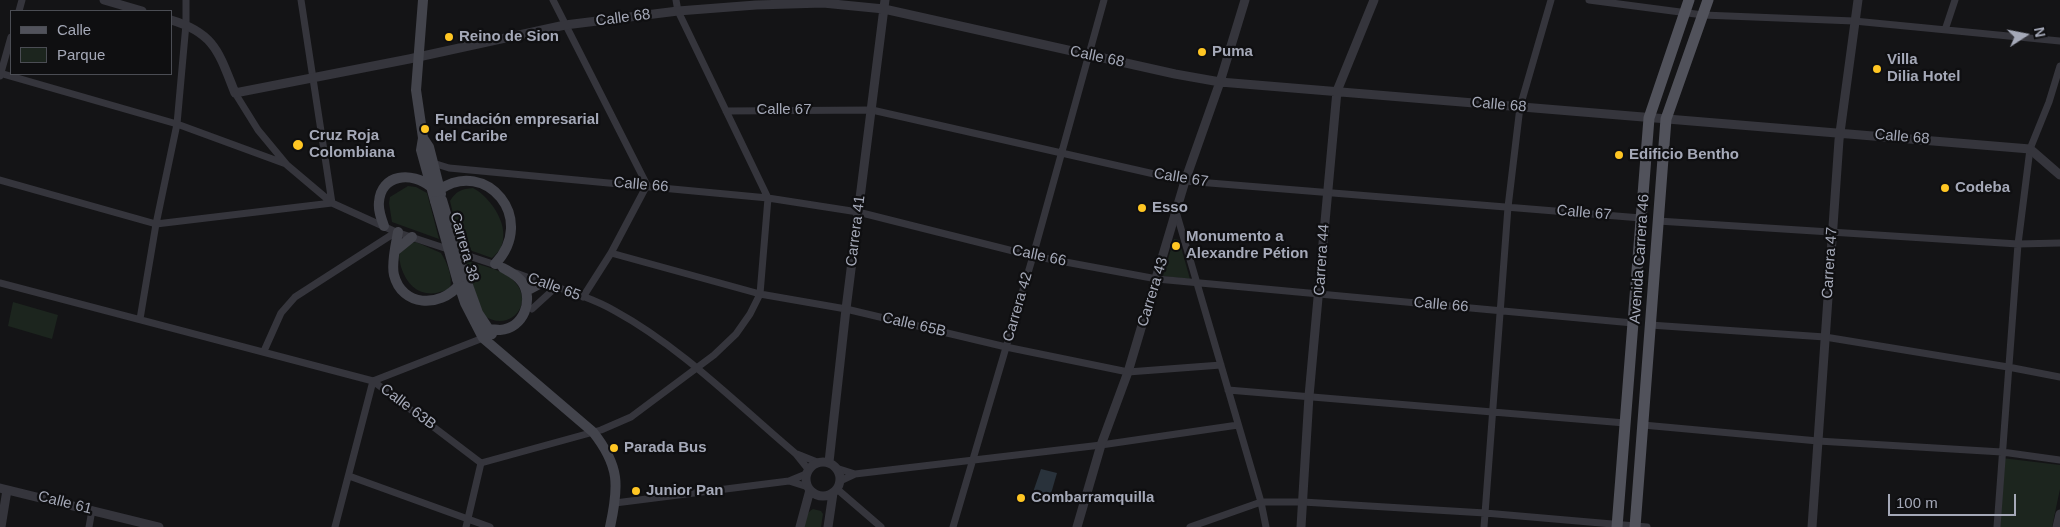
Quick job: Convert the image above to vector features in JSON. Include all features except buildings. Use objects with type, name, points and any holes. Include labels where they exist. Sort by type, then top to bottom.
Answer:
[{"type":"main road","name":"Carrera 38","points":[[423,0],[416,90],[423,138],[422,150],[437,194],[460,280],[478,312],[486,333],[501,353],[594,432],[605,447],[612,460],[616,479],[615,503],[610,527]]},
{"type":"main road","name":"Avenida Carrera 46","points":[[1617,526],[1649,118],[1689,0]]},
{"type":"main road","name":"Avenida Carrera 46","points":[[1635,527],[1666,119],[1708,0]]},
{"type":"main road","name":"Carrera 38","points":[[423,138],[429,147],[437,194]]},
{"type":"main road","points":[[384,226],[379,202],[382,191],[390,182],[400,177],[411,176],[422,180],[437,194],[447,185],[469,181],[480,183],[494,191],[505,204],[511,219],[512,236],[499,266],[521,281],[526,291],[527,306],[520,320],[508,328],[486,333]]},
{"type":"main road","points":[[397,232],[396,250],[393,259],[394,276],[403,291],[412,297],[429,301],[438,300],[446,297],[460,280]]},
{"type":"main road","points":[[396,250],[412,237]]},
{"type":"main road","points":[[526,291],[541,283]]},
{"type":"street","points":[[104,0],[139,10]]},
{"type":"street","points":[[140,319],[156,224],[177,124],[186,24],[186,0]]},
{"type":"street","points":[[0,180],[156,224],[332,203],[301,0]]},
{"type":"street","points":[[553,0],[647,185],[611,254],[583,297]]},
{"type":"street","points":[[466,527],[481,463],[594,432],[630,417],[697,369],[736,334],[750,314],[760,294],[768,198],[678,11],[676,0]]},
{"type":"street","name":"Carrera 42","points":[[954,527],[1033,256],[1104,0]]},
{"type":"street","name":"Carrera 43","points":[[1077,527],[1157,280],[1185,181],[1220,82],[1245,0]]},
{"type":"street","name":"Carrera 44","points":[[1301,527],[1309,396],[1337,91],[1374,0]]},
{"type":"street","points":[[1484,527],[1508,207],[1520,107],[1551,0]]},
{"type":"street","points":[[1589,0],[1703,15],[1854,21],[2060,41]]},
{"type":"street","name":"Carrera 47","points":[[1812,527],[1839,134],[1858,0]]},
{"type":"street","points":[[1945,30],[1955,0]]},
{"type":"street","name":"Calle 68","points":[[235,93],[419,57],[565,25],[678,11],[756,5],[884,4],[1089,55],[1220,82],[1839,134],[1849,132],[2030,148]]},
{"type":"street","name":"Carrera 41","points":[[833,465],[846,309],[884,4]]},
{"type":"street","points":[[172,20],[198,30],[209,40],[219,54],[235,93]]},
{"type":"street","points":[[0,74],[10,40]]},
{"type":"street","points":[[1997,527],[2018,244],[2030,148],[2060,66]]},
{"type":"street","name":"Calle 65","points":[[0,74],[177,124],[287,164]]},
{"type":"street","name":"Calle 65","points":[[235,93],[258,130],[287,164],[332,203],[397,232],[499,266],[613,309],[642,326],[697,369],[796,454],[807,471]]},
{"type":"street","name":"Calle 67","points":[[726,111],[872,110],[1185,181],[1642,218]]},
{"type":"street","points":[[2030,148],[2060,175]]},
{"type":"street","name":"Calle 66","points":[[434,168],[647,185],[768,198],[858,212],[1033,256],[1157,280],[1633,323]]},
{"type":"street","points":[[1176,215],[1261,502],[1266,527]]},
{"type":"street","points":[[1658,221],[2018,244],[2060,243]]},
{"type":"street","points":[[264,352],[281,313],[295,297],[397,232]]},
{"type":"street","name":"Calle 65B","points":[[611,254],[760,294],[846,309],[1006,347],[1128,372],[1221,365]]},
{"type":"street","name":"Calle 63B","points":[[0,283],[373,380],[481,463]]},
{"type":"street","points":[[532,309],[555,288]]},
{"type":"street","points":[[1650,325],[1825,337],[2008,366],[2060,377]]},
{"type":"street","points":[[335,527],[373,380],[486,333]]},
{"type":"street","points":[[1228,390],[1625,423]]},
{"type":"street","points":[[1643,424],[1818,442],[2002,452],[2060,460]]},
{"type":"street","points":[[615,503],[789,481],[807,471],[817,462],[833,465],[855,474],[972,462],[1238,425]]},
{"type":"street","name":"Calle 65","points":[[796,454],[817,462]]},
{"type":"street","points":[[828,527],[837,488],[833,465]]},
{"type":"street","points":[[800,527],[809,489],[807,471]]},
{"type":"street","points":[[789,481],[809,489],[814,494],[824,496],[855,474]]},
{"type":"street","points":[[349,476],[490,527]]},
{"type":"street","points":[[837,488],[881,527]]},
{"type":"street","points":[[1,527],[4,489]]},
{"type":"street","name":"Calle 61","points":[[4,489],[159,527]]},
{"type":"street","points":[[1190,527],[1261,502],[1303,502],[1485,513],[1617,526],[1647,527]]},
{"type":"street","points":[[89,527],[92,510]]},
{"type":"street","points":[[2057,527],[2060,514]]},
{"type":"green space","points":[[408,186],[416,187],[427,193],[439,239],[392,222],[390,197]]},
{"type":"green space","points":[[473,188],[487,198],[498,214],[501,223],[503,241],[500,249],[492,258],[461,247],[450,201],[459,191]]},
{"type":"green space","points":[[1174,239],[1179,240],[1190,279],[1163,276]]},
{"type":"green space","points":[[416,242],[441,253],[449,270],[450,288],[442,292],[427,293],[414,288],[409,283],[404,276],[399,258],[402,248]]},
{"type":"green space","points":[[464,260],[497,270],[514,281],[520,290],[522,299],[521,307],[516,314],[510,319],[502,321],[493,320],[483,315]]},
{"type":"green space","points":[[13,302],[58,315],[52,339],[8,326]]},
{"type":"green space","points":[[2002,458],[2060,465],[2060,489],[2052,527],[2000,527]]},
{"type":"green space","points":[[813,509],[821,511],[823,514],[821,527],[804,527],[806,516]]},
{"type":"shaded area","points":[[1041,469],[1057,473],[1048,504],[1031,498]]},
{"type":"place","name":"Reino de Sion","points":[[449,37]]},
{"type":"place","name":"Puma","points":[[1202,52]]},
{"type":"place","name":"Villa Dilia Hotel","points":[[1877,69]]},
{"type":"place","name":"Fundación empresarial del Caribe","points":[[425,129]]},
{"type":"place","name":"Cruz Roja Colombiana","points":[[298,145]]},
{"type":"place","name":"Edificio Bentho","points":[[1619,155]]},
{"type":"place","name":"Codeba","points":[[1945,188]]},
{"type":"place","name":"Esso","points":[[1142,208]]},
{"type":"place","name":"Monumento a Alexandre Pétion","points":[[1176,246]]},
{"type":"place","name":"Parada Bus","points":[[614,448]]},
{"type":"place","name":"Junior Pan","points":[[636,491]]},
{"type":"place","name":"Combarramquilla","points":[[1021,498]]}]
